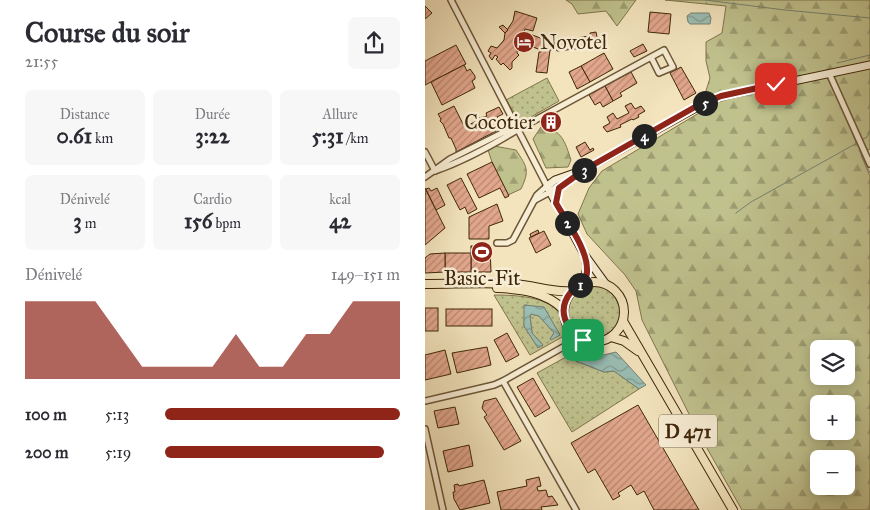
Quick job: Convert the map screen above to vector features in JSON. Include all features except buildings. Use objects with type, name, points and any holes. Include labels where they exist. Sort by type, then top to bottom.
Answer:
[{"type":"main road","points":[[549,189],[559,188],[584,170],[710,100],[870,65]]},
{"type":"main road","points":[[549,189],[555,180],[584,170]]},
{"type":"main road","points":[[556,203],[559,188]]},
{"type":"main road","points":[[549,189],[584,254],[605,283]]},
{"type":"main road","points":[[583,283],[587,268],[584,254]]},
{"type":"main road","points":[[598,281],[605,283],[619,294],[625,312],[623,321],[619,330],[603,341],[583,340],[575,335],[565,321],[564,310],[566,300],[571,291],[583,283],[598,281]]},
{"type":"main road","points":[[425,284],[504,283],[554,291],[571,291]]},
{"type":"main road","points":[[425,289],[482,288],[518,290],[542,295],[553,300],[564,310]]},
{"type":"main road","name":"D 471","points":[[623,321],[733,510]]},
{"type":"main road","name":"D 471","points":[[611,337],[624,341],[641,353]]},
{"type":"street","points":[[451,0],[549,189],[535,200],[513,240],[497,243]]},
{"type":"street","points":[[425,176],[453,164],[517,130],[575,98],[651,57],[664,50],[673,67],[659,73],[651,57]]},
{"type":"street","points":[[829,73],[870,164]]},
{"type":"street","points":[[425,152],[435,171]]},
{"type":"street","points":[[425,401],[494,385],[565,346],[575,335]]},
{"type":"street","points":[[503,381],[576,510]]},
{"type":"street","points":[[425,428],[443,510]]},
{"type":"green space","points":[[566,0],[636,0],[617,26],[606,11],[578,14],[572,4]]},
{"type":"green space","points":[[665,0],[870,0],[870,149],[861,155],[870,176],[870,510],[742,510],[699,434],[642,320],[636,291],[625,275],[587,234],[578,214],[589,188],[602,171],[704,110],[705,94],[710,78],[706,61],[706,42],[722,33],[726,6]]},
{"type":"green space","points":[[547,78],[559,101],[524,121],[519,120],[506,100]]},
{"type":"green space","points":[[541,127],[554,130],[562,138],[571,160],[568,167],[546,168],[533,139]]},
{"type":"green space","points":[[494,146],[516,150],[526,169],[526,177],[521,189],[508,195],[488,150]]},
{"type":"green space","points":[[590,284],[600,284],[610,288],[618,296],[622,311],[618,326],[610,334],[600,338],[590,338],[580,334],[572,326],[568,316],[568,306],[572,296],[580,288]]},
{"type":"green space","points":[[494,295],[517,296],[541,301],[552,306],[559,313],[564,323],[564,336],[530,355]],"holes":[[[525,305],[544,308],[560,335],[550,339],[554,333],[539,316],[531,314],[532,333],[543,345],[538,347],[524,326]]]},
{"type":"green space","points":[[566,357],[604,372],[614,371],[639,389],[572,432],[537,373]]},
{"type":"water","points":[[691,13],[709,13],[711,18],[710,24],[690,24],[687,16]]},
{"type":"water","points":[[524,305],[544,307],[560,335],[551,340],[554,333],[539,316],[531,314],[532,333],[543,345],[538,348],[524,326]]},
{"type":"water","points":[[574,351],[590,358],[616,352],[646,385],[639,389],[614,371],[604,372],[566,357]]},
{"type":"waterway","points":[[705,0],[870,18]]},
{"type":"waterway","points":[[837,63],[870,55]]},
{"type":"waterway","points":[[845,115],[857,145]]},
{"type":"waterway","points":[[863,139],[867,137],[870,131]]},
{"type":"waterway","points":[[736,213],[751,202],[857,143]]},
{"type":"waterway","points":[[859,150],[870,173]]},
{"type":"place","name":"Novotel","points":[[524,42]]},
{"type":"place","name":"Cocotier","points":[[551,122]]},
{"type":"place","name":"Basic-Fit","points":[[482,252]]},
{"type":"route","points":[[583,340],[568,327],[565,321],[564,310],[566,300],[571,291],[583,283],[587,274],[587,268],[584,254],[556,203],[559,188],[584,170],[695,107],[721,96],[776,84]]}]
